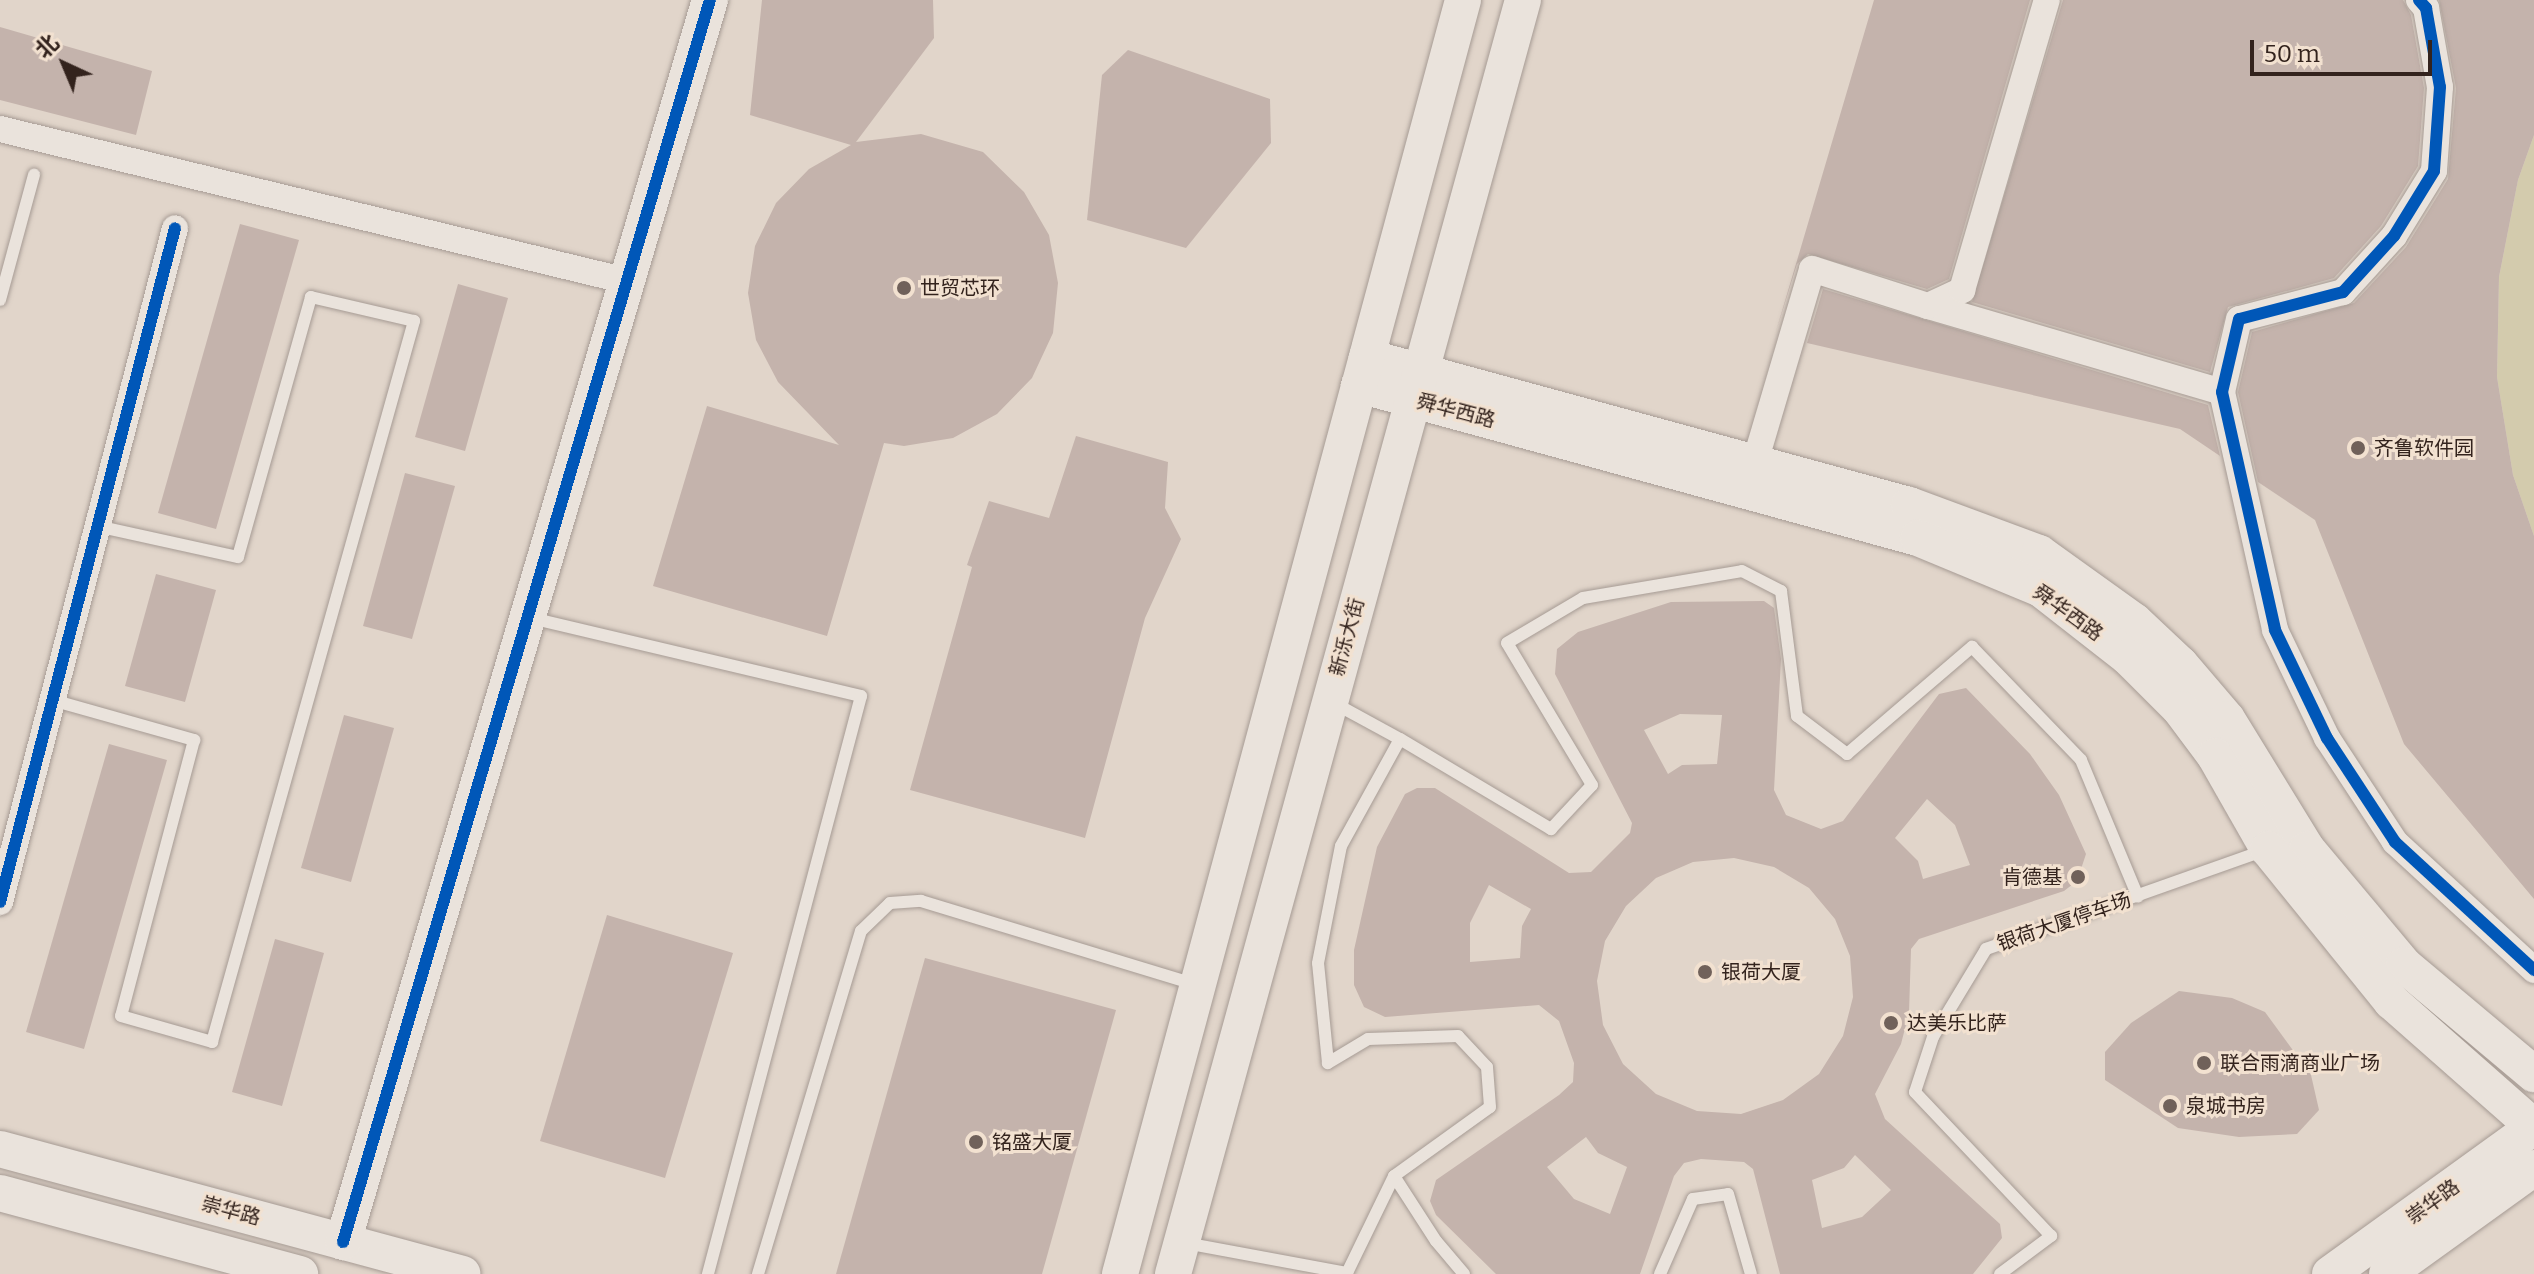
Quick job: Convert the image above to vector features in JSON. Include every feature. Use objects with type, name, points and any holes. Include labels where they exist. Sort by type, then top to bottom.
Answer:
[{"type":"main road","points":[[343,1242],[710,0]]},
{"type":"main road","points":[[1120,1274],[1463,0]]},
{"type":"main road","name":"新泺大街","points":[[1178,1258],[1523,0]]},
{"type":"main road","name":"舜华西路","points":[[1363,371],[1918,538],[2041,589],[2128,657],[2180,709],[2215,756],[2268,849],[2391,1001],[2534,1127]]},
{"type":"main road","name":"舜华西路","points":[[1415,385],[1755,462],[1909,505],[2039,553],[2134,621],[2227,719],[2307,849],[2404,965],[2534,1074]]},
{"type":"main road","name":"崇华路","points":[[2330,1274],[2534,1127]]},
{"type":"main road","name":"崇华路","points":[[0,1149],[462,1274]]},
{"type":"main road","name":"崇华路","points":[[2387,1274],[2534,1168]]},
{"type":"main road","points":[[0,1193],[300,1274]]},
{"type":"street","points":[[1928,306],[1962,290],[2047,0]]},
{"type":"street","points":[[2419,0],[2426,8],[2440,87],[2434,171],[2394,236],[2343,292],[2239,319],[2222,392],[2275,630],[2327,738],[2395,842],[2534,970]]},
{"type":"street","points":[[0,129],[627,281]]},
{"type":"street","points":[[0,902],[7,847],[52,700],[175,228]]},
{"type":"street","points":[[1755,462],[1812,269],[2222,392]]},
{"type":"lane","points":[[0,300],[34,175]]},
{"type":"lane","points":[[52,700],[194,740],[121,1016],[212,1042],[414,321],[311,297],[238,557],[97,526]]},
{"type":"lane","points":[[1329,700],[1551,829],[1592,785],[1507,643],[1583,598],[1742,571],[1781,591],[1797,716],[1847,754],[1972,647],[2081,760],[2138,897]]},
{"type":"lane","points":[[528,617],[861,696],[708,1274]]},
{"type":"lane","points":[[1178,1258],[1347,1273],[1394,1176],[1490,1107],[1487,1067],[1458,1036],[1368,1039],[1328,1063],[1318,963],[1341,846],[1400,739]]},
{"type":"lane","name":"银荷大厦停车场","points":[[2000,1274],[2051,1236],[1915,1092],[1933,1037],[1986,949],[2268,849]]},
{"type":"lane","points":[[758,1274],[861,931],[890,903],[921,901],[1198,985]]},
{"type":"lane","points":[[1394,1176],[1436,1241],[1464,1274]]},
{"type":"lane","points":[[1660,1274],[1693,1199],[1728,1194],[1751,1274]]},
{"type":"shaded area","points":[[2534,135],[2534,536],[2513,475],[2497,377],[2499,277],[2518,180]]},
{"type":"building","points":[[762,0],[933,0],[934,38],[856,142],[921,134],[983,152],[1024,192],[1049,235],[1058,283],[1053,333],[1032,378],[997,414],[953,438],[904,446],[884,443],[827,636],[653,586],[707,406],[839,445],[778,382],[756,340],[748,293],[755,246],[776,203],[809,169],[851,145],[750,115]]},
{"type":"building","points":[[1874,0],[2030,0],[1949,279],[1927,289],[1808,254],[1797,264],[1775,335]]},
{"type":"building","points":[[2063,0],[2403,0],[2411,15],[2424,88],[2418,166],[2381,226],[2334,278],[2228,307],[2210,372],[1972,302]]},
{"type":"building","points":[[2439,0],[2534,0],[2534,135],[2518,180],[2499,277],[2497,377],[2513,475],[2534,536],[2534,899],[2404,744],[2315,520],[2258,482],[2238,392],[2252,332],[2354,303],[2406,247],[2448,179],[2456,88]]},
{"type":"building","points":[[0,27],[152,71],[136,135],[0,100]]},
{"type":"building","points":[[1128,50],[1270,99],[1271,143],[1186,248],[1087,220],[1102,75]]},
{"type":"building","points":[[240,224],[299,240],[216,529],[158,513]]},
{"type":"building","points":[[458,284],[508,298],[465,451],[415,437]]},
{"type":"building","points":[[1823,289],[2208,405],[2220,456],[2180,429],[1807,343]]},
{"type":"building","points":[[1076,436],[1168,462],[1165,508],[1181,539],[1145,618],[1085,838],[910,790],[972,567],[967,565],[989,501],[1049,518]]},
{"type":"building","points":[[405,473],[455,486],[412,639],[363,626]]},
{"type":"building","points":[[156,574],[216,590],[185,702],[125,686]]},
{"type":"building","points":[[1764,601],[1774,608],[1781,659],[1774,790],[1786,815],[1821,829],[1843,821],[1939,694],[1966,688],[2030,754],[2059,795],[2086,854],[2077,881],[2064,891],[1919,939],[1911,949],[1909,1013],[1901,1044],[1875,1094],[1885,1119],[2000,1224],[2002,1238],[1973,1274],[1780,1274],[1753,1169],[1744,1162],[1701,1159],[1684,1163],[1674,1176],[1640,1274],[1496,1274],[1436,1215],[1430,1201],[1436,1180],[1559,1095],[1573,1082],[1574,1063],[1559,1021],[1539,1005],[1385,1017],[1364,1007],[1354,985],[1354,950],[1377,847],[1405,794],[1417,788],[1435,788],[1569,873],[1591,872],[1630,833],[1632,823],[1555,674],[1557,649],[1578,632],[1671,602]],"holes":[[[1680,714],[1722,715],[1717,764],[1682,765],[1668,774],[1644,730]],[[1927,799],[1955,825],[1970,865],[1923,879],[1918,861],[1895,838]],[[1734,858],[1774,867],[1809,888],[1835,919],[1850,956],[1853,997],[1843,1036],[1819,1074],[1783,1100],[1741,1114],[1697,1111],[1656,1094],[1623,1064],[1603,1025],[1597,981],[1605,941],[1626,906],[1656,878],[1693,862]],[[1489,885],[1531,909],[1522,926],[1520,958],[1470,962],[1470,923]],[[1586,1137],[1598,1153],[1627,1167],[1610,1214],[1574,1199],[1547,1167]],[[1855,1155],[1891,1190],[1862,1217],[1822,1228],[1812,1180],[1844,1168]]]},
{"type":"building","points":[[344,715],[394,728],[351,882],[301,868]]},
{"type":"building","points":[[109,744],[167,760],[84,1049],[26,1032]]},
{"type":"building","points":[[607,915],[733,953],[665,1178],[540,1141]]},
{"type":"building","points":[[275,939],[324,953],[282,1106],[232,1092]]},
{"type":"building","name":"铭盛大厦","points":[[925,958],[1116,1010],[1042,1274],[836,1274]]},
{"type":"building","name":"联合雨滴商业广场","points":[[2179,991],[2232,998],[2265,1012],[2311,1075],[2319,1110],[2297,1134],[2239,1137],[2178,1128],[2105,1080],[2105,1052],[2131,1023]]},
{"type":"cycle path","points":[[343,1242],[710,0]]},
{"type":"cycle path","points":[[2419,0],[2426,8],[2440,87],[2434,171],[2394,236],[2343,292],[2239,319],[2222,392],[2275,630],[2327,738],[2395,842],[2534,970]]},
{"type":"cycle path","points":[[0,902],[175,228]]},
{"type":"place","name":"世贸芯环","points":[[904,288]]},
{"type":"place","name":"齐鲁软件园","points":[[2358,448]]},
{"type":"place","name":"肯德基","points":[[2078,877]]},
{"type":"place","name":"银荷大厦","points":[[1705,972]]},
{"type":"place","name":"达美乐比萨","points":[[1891,1023]]},
{"type":"place","name":"联合雨滴商业广场","points":[[2204,1063]]},
{"type":"place","name":"泉城书房","points":[[2170,1106]]},
{"type":"place","name":"铭盛大厦","points":[[976,1142]]}]
